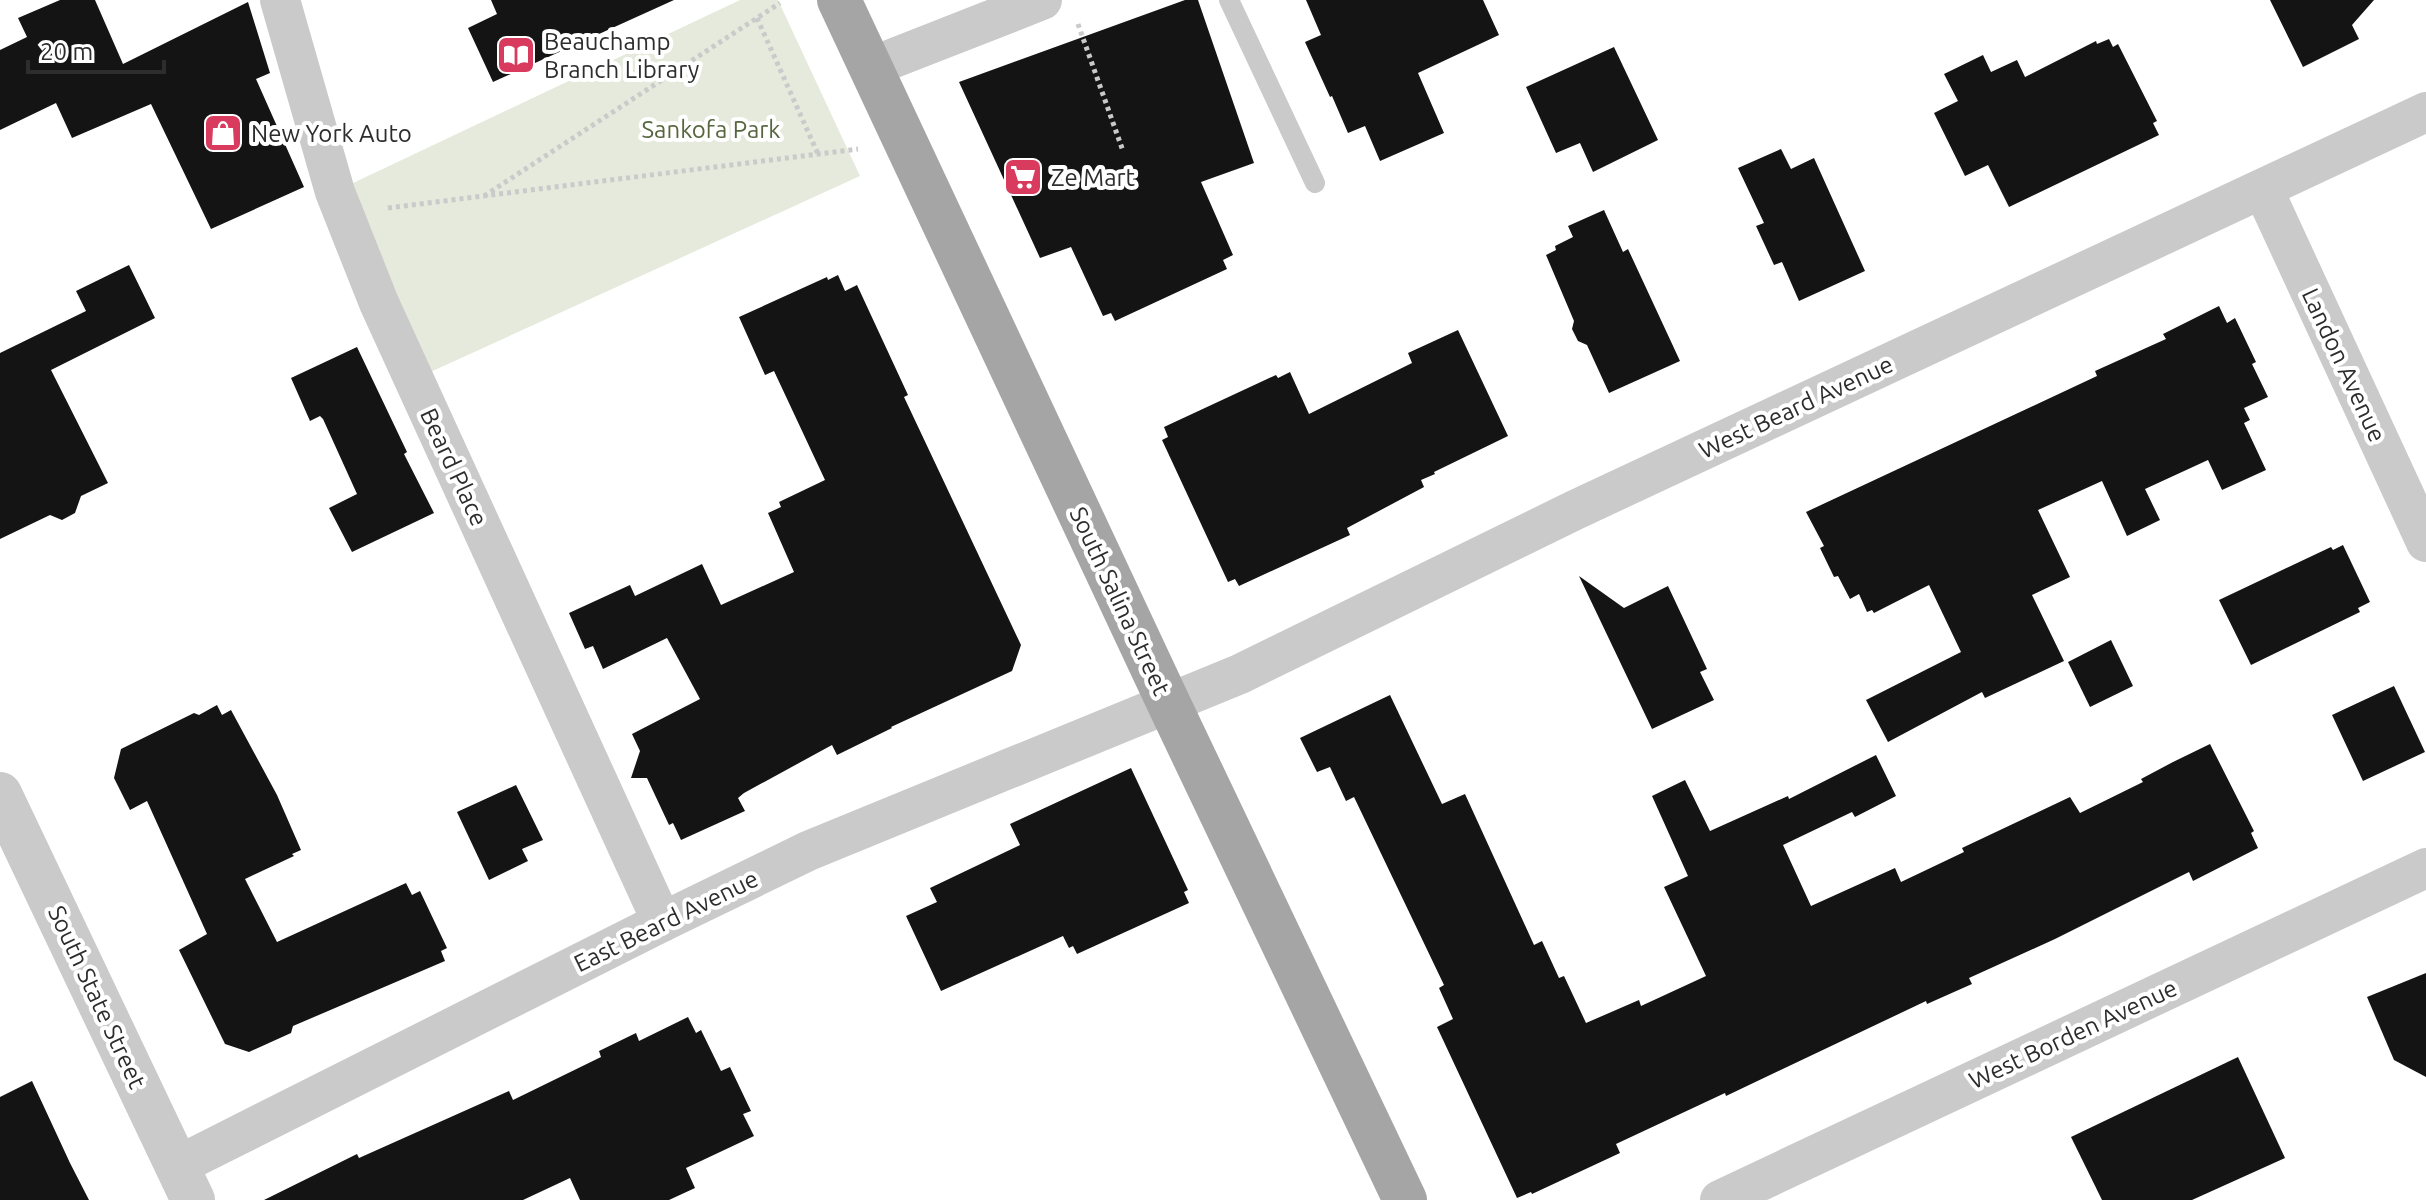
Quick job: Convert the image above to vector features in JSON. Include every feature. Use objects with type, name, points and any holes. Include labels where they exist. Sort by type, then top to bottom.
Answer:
[{"type":"main road","name":"South Salina Street","points":[[839,0],[1405,1200]]},
{"type":"street","name":"Beard Place","points":[[280,0],[335,192],[379,303],[662,922]]},
{"type":"street","points":[[871,67],[1058,7]]},
{"type":"street","name":"West Beard Avenue","points":[[1168,702],[1240,674],[1575,510],[2426,112]]},
{"type":"street","name":"Landon Avenue","points":[[2263,189],[2426,542]]},
{"type":"street","name":"East Beard Avenue","points":[[185,1183],[662,922],[808,851],[1168,702]]},
{"type":"street","name":"South State Street","points":[[0,794],[185,1183]]},
{"type":"street","name":"West Borden Avenue","points":[[1720,1200],[2426,868]]},
{"type":"lane","points":[[1229,0],[1315,183]]},
{"type":"path","points":[[483,197],[780,3]]},
{"type":"path","points":[[1058,7],[1123,151]]},
{"type":"path","points":[[757,18],[818,154]]},
{"type":"path","points":[[344,213],[907,143]]},
{"type":"green space","name":"Sankofa Park","points":[[740,0],[778,0],[860,176],[426,374],[351,184]]},
{"type":"building","name":"New York Auto","points":[[60,0],[95,0],[123,64],[248,2],[270,73],[256,79],[304,187],[211,229],[151,104],[72,138],[56,103],[0,130],[0,50],[27,37],[18,18]]},
{"type":"building","name":"Beauchamp Branch Library","points":[[491,0],[674,0],[493,82],[468,28],[497,14]]},
{"type":"building","points":[[1185,0],[1198,0],[1254,163],[1201,182],[1233,255],[1223,260],[1227,269],[1115,321],[1111,313],[1103,316],[1071,247],[1040,258],[959,82]]},
{"type":"building","points":[[1306,0],[1483,0],[1499,35],[1418,73],[1444,133],[1380,161],[1365,126],[1348,133],[1330,97],[1305,42],[1321,35]]},
{"type":"building","points":[[2270,0],[2374,0],[2352,25],[2359,39],[2303,67]]},
{"type":"building","points":[[2109,39],[2113,47],[2118,44],[2157,121],[2153,123],[2159,135],[2009,207],[1988,165],[1965,176],[1934,113],[1958,101],[1944,74],[1983,55],[1991,72],[2017,60],[2025,77],[2096,41],[2097,44]]},
{"type":"building","points":[[1614,47],[1658,140],[1593,172],[1580,143],[1556,153],[1526,87]]},
{"type":"building","points":[[1781,149],[1791,169],[1814,158],[1865,271],[1799,301],[1782,262],[1774,265],[1756,226],[1764,223],[1738,168]]},
{"type":"building","points":[[1604,210],[1623,252],[1628,249],[1680,361],[1609,393],[1587,345],[1578,341],[1572,329],[1574,321],[1546,255],[1556,250],[1555,246],[1573,237],[1568,226]]},
{"type":"building","points":[[129,265],[155,318],[51,370],[108,483],[81,496],[75,513],[62,520],[50,515],[0,539],[0,353],[86,311],[76,291]]},
{"type":"building","points":[[838,275],[845,291],[857,285],[908,395],[904,397],[1021,645],[1012,671],[837,755],[832,745],[744,793],[738,798],[745,811],[681,840],[673,823],[669,825],[647,778],[631,778],[640,751],[632,734],[700,699],[667,638],[603,669],[593,646],[585,649],[569,613],[630,585],[635,596],[702,564],[721,605],[794,572],[768,513],[781,507],[779,502],[825,480],[774,371],[765,375],[739,317],[827,277],[828,280]]},
{"type":"building","points":[[2219,306],[2227,323],[2235,318],[2256,362],[2252,364],[2268,397],[2244,408],[2250,420],[2244,423],[2266,470],[2222,490],[2208,460],[2145,489],[2160,520],[2127,536],[2102,481],[2038,510],[2070,577],[2032,595],[2064,661],[1985,698],[1982,692],[1888,742],[1866,700],[1961,652],[1929,585],[1874,613],[1872,610],[1867,612],[1859,594],[1850,599],[1838,576],[1834,577],[1820,548],[1824,546],[1806,512],[2097,376],[2095,371],[2166,339],[2163,334]]},
{"type":"building","points":[[1458,330],[1508,436],[1421,480],[1424,487],[1347,528],[1350,535],[1239,586],[1235,579],[1228,582],[1162,440],[1168,437],[1164,427],[1276,375],[1278,378],[1290,372],[1309,414],[1412,363],[1408,353]]},
{"type":"building","points":[[357,347],[434,513],[352,552],[329,508],[357,494],[323,419],[320,416],[310,421],[291,378]]},
{"type":"building","points":[[2343,545],[2370,602],[2358,608],[2360,612],[2251,665],[2219,600],[2331,547],[2333,550]]},
{"type":"building","points":[[1579,576],[1624,608],[1668,586],[1707,669],[1700,672],[1714,700],[1652,729]]},
{"type":"building","points":[[2111,640],[2133,686],[2090,707],[2068,662]]},
{"type":"building","points":[[2394,686],[2425,752],[2363,781],[2332,715]]},
{"type":"building","points":[[1390,695],[1442,804],[1465,794],[1534,945],[1542,941],[1559,978],[1564,976],[1586,1023],[1639,1000],[1641,1006],[1706,976],[1664,887],[1688,876],[1652,796],[1685,780],[1710,831],[1788,796],[1789,799],[1876,755],[1896,796],[1855,817],[1852,812],[1783,845],[1811,906],[1895,868],[1901,882],[1964,852],[1962,848],[2070,797],[2080,813],[2210,744],[2254,831],[2251,833],[2258,848],[2193,881],[2189,872],[1969,978],[1972,984],[1927,1004],[1926,1001],[1726,1096],[1725,1093],[1616,1144],[1620,1153],[1517,1198],[1437,1027],[1453,1019],[1439,988],[1444,985],[1354,797],[1346,801],[1330,767],[1317,772],[1300,738]]},
{"type":"building","points":[[217,705],[222,715],[231,710],[277,795],[301,850],[245,879],[277,942],[406,883],[412,895],[420,891],[447,948],[441,951],[445,961],[293,1026],[291,1033],[249,1052],[225,1044],[179,950],[207,934],[147,801],[130,810],[114,778],[121,749]]},
{"type":"building","points":[[1131,768],[1188,890],[1184,892],[1189,903],[1077,954],[1073,946],[1069,948],[1063,936],[941,991],[906,916],[937,902],[930,888],[1020,845],[1010,824]]},
{"type":"building","points":[[516,785],[543,840],[522,849],[528,861],[489,880],[457,812]]},
{"type":"building","points":[[2426,973],[2426,1077],[2394,1060],[2367,997]]},
{"type":"building","points":[[688,1017],[696,1033],[701,1030],[721,1071],[730,1067],[751,1111],[743,1114],[754,1136],[686,1168],[695,1188],[669,1200],[580,1200],[570,1178],[523,1200],[264,1200],[357,1154],[359,1158],[509,1091],[513,1100],[601,1057],[599,1051],[636,1033],[639,1041]]},
{"type":"building","points":[[2238,1057],[2285,1158],[2192,1200],[2102,1200],[2071,1137]]},
{"type":"building","points":[[32,1081],[89,1200],[0,1200],[0,1097]]},
{"type":"place","name":"Beauchamp Branch Library","points":[[516,55]]},
{"type":"place","name":"New York Auto","points":[[223,133]]},
{"type":"place","name":"Ze Mart","points":[[1023,177]]}]
